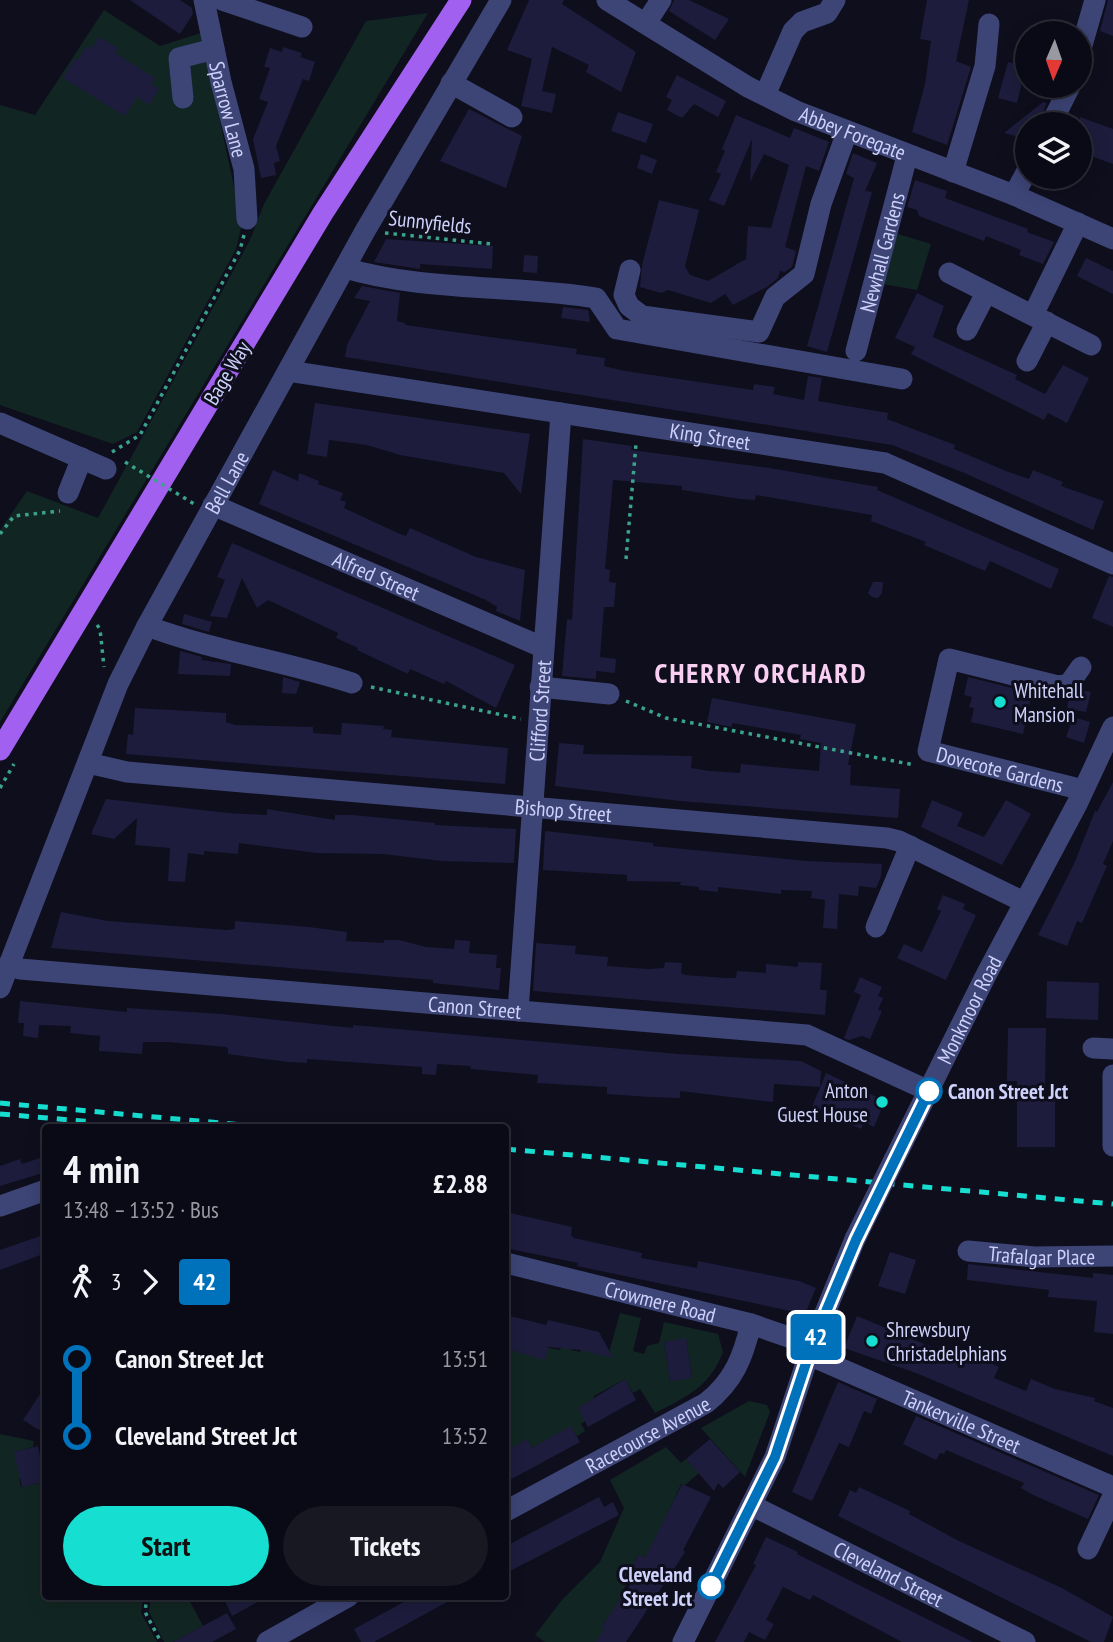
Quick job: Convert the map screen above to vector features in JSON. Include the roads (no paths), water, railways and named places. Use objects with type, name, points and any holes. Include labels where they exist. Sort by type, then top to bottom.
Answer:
[{"type":"main road","name":"Bage Way","points":[[0,750],[323,212],[461,0]]},
{"type":"street","name":"Sparrow Lane","points":[[204,0],[244,169],[247,219]]},
{"type":"street","points":[[222,0],[302,27]]},
{"type":"street","name":"Bell Lane","points":[[0,989],[118,684],[205,505],[288,371],[365,231],[501,0]]},
{"type":"street","name":"Abbey Foregate","points":[[607,0],[765,95],[847,132],[1014,195],[1113,239]]},
{"type":"street","points":[[646,23],[661,0]]},
{"type":"street","points":[[765,95],[793,31],[802,22],[827,13],[835,0]]},
{"type":"street","points":[[1089,21],[1095,0]]},
{"type":"street","points":[[953,172],[985,66],[989,24]]},
{"type":"street","points":[[183,98],[179,58],[214,49]]},
{"type":"street","points":[[451,83],[512,117]]},
{"type":"street","points":[[630,270],[624,295],[629,306],[642,316],[759,332],[775,297],[804,274],[821,204],[847,132]]},
{"type":"street","name":"Newhall Gardens","points":[[856,351],[907,156]]},
{"type":"street","points":[[1014,195],[1017,189]]},
{"type":"street","points":[[1027,361],[1040,318],[1077,223]]},
{"type":"street","points":[[345,268],[375,277],[551,291],[596,298],[617,329],[902,379]]},
{"type":"street","points":[[949,273],[1091,345]]},
{"type":"street","points":[[967,330],[986,293]]},
{"type":"street","name":"King Street","points":[[288,371],[885,463],[1113,564]]},
{"type":"street","name":"Clifford Street","points":[[518,1011],[542,647],[561,412]]},
{"type":"street","points":[[0,423],[102,463],[68,494]]},
{"type":"street","name":"Alfred Street","points":[[205,505],[542,647]]},
{"type":"street","points":[[147,626],[171,636],[306,668],[352,682]]},
{"type":"street","name":"Dovecote Gardens","points":[[1081,667],[1069,684],[1058,686],[949,659],[928,751],[1083,790]]},
{"type":"street","points":[[540,687],[609,694]]},
{"type":"street","name":"Monkmoor Road","points":[[683,1642],[775,1457],[811,1350],[856,1240],[1113,729]]},
{"type":"street","name":"Bishop Street","points":[[88,763],[127,772],[887,838],[910,846],[1024,902]]},
{"type":"street","points":[[876,927],[910,846]]},
{"type":"street","name":"Canon Street","points":[[8,965],[20,969],[807,1035],[929,1091]]},
{"type":"street","points":[[1113,1075],[1113,1146]]},
{"type":"street","points":[[0,1206],[42,1191]]},
{"type":"street","name":"Trafalgar Place","points":[[968,1251],[1035,1257],[1113,1256]]},
{"type":"street","name":"Crowmere Road","points":[[509,1265],[751,1324],[811,1350]]},
{"type":"street","name":"Racecourse Avenue","points":[[509,1509],[706,1403],[724,1389],[737,1369],[751,1324]]},
{"type":"street","name":"Tankerville Street","points":[[811,1350],[1113,1487]]},
{"type":"street","points":[[1088,1549],[1113,1496]]},
{"type":"street","name":"Cleveland Street","points":[[751,1505],[1025,1642]]},
{"type":"street","points":[[267,1642],[342,1600]]},
{"type":"railway","points":[[0,1103],[232,1124]]},
{"type":"railway","points":[[0,1114],[94,1122]]},
{"type":"railway","points":[[509,1149],[1113,1204]]},
{"type":"place","name":"Whitehall Mansion","points":[[1000,702]]},
{"type":"place","name":"Canon Street Jct","points":[[929,1091]]},
{"type":"place","name":"Anton Guest House","points":[[882,1102]]},
{"type":"place","name":"Shrewsbury Christadelphians","points":[[872,1341]]},
{"type":"place","name":"Cleveland Street Jct","points":[[711,1586]]},
{"type":"district","name":"CHERRY ORCHARD","points":[[761,672]]}]
